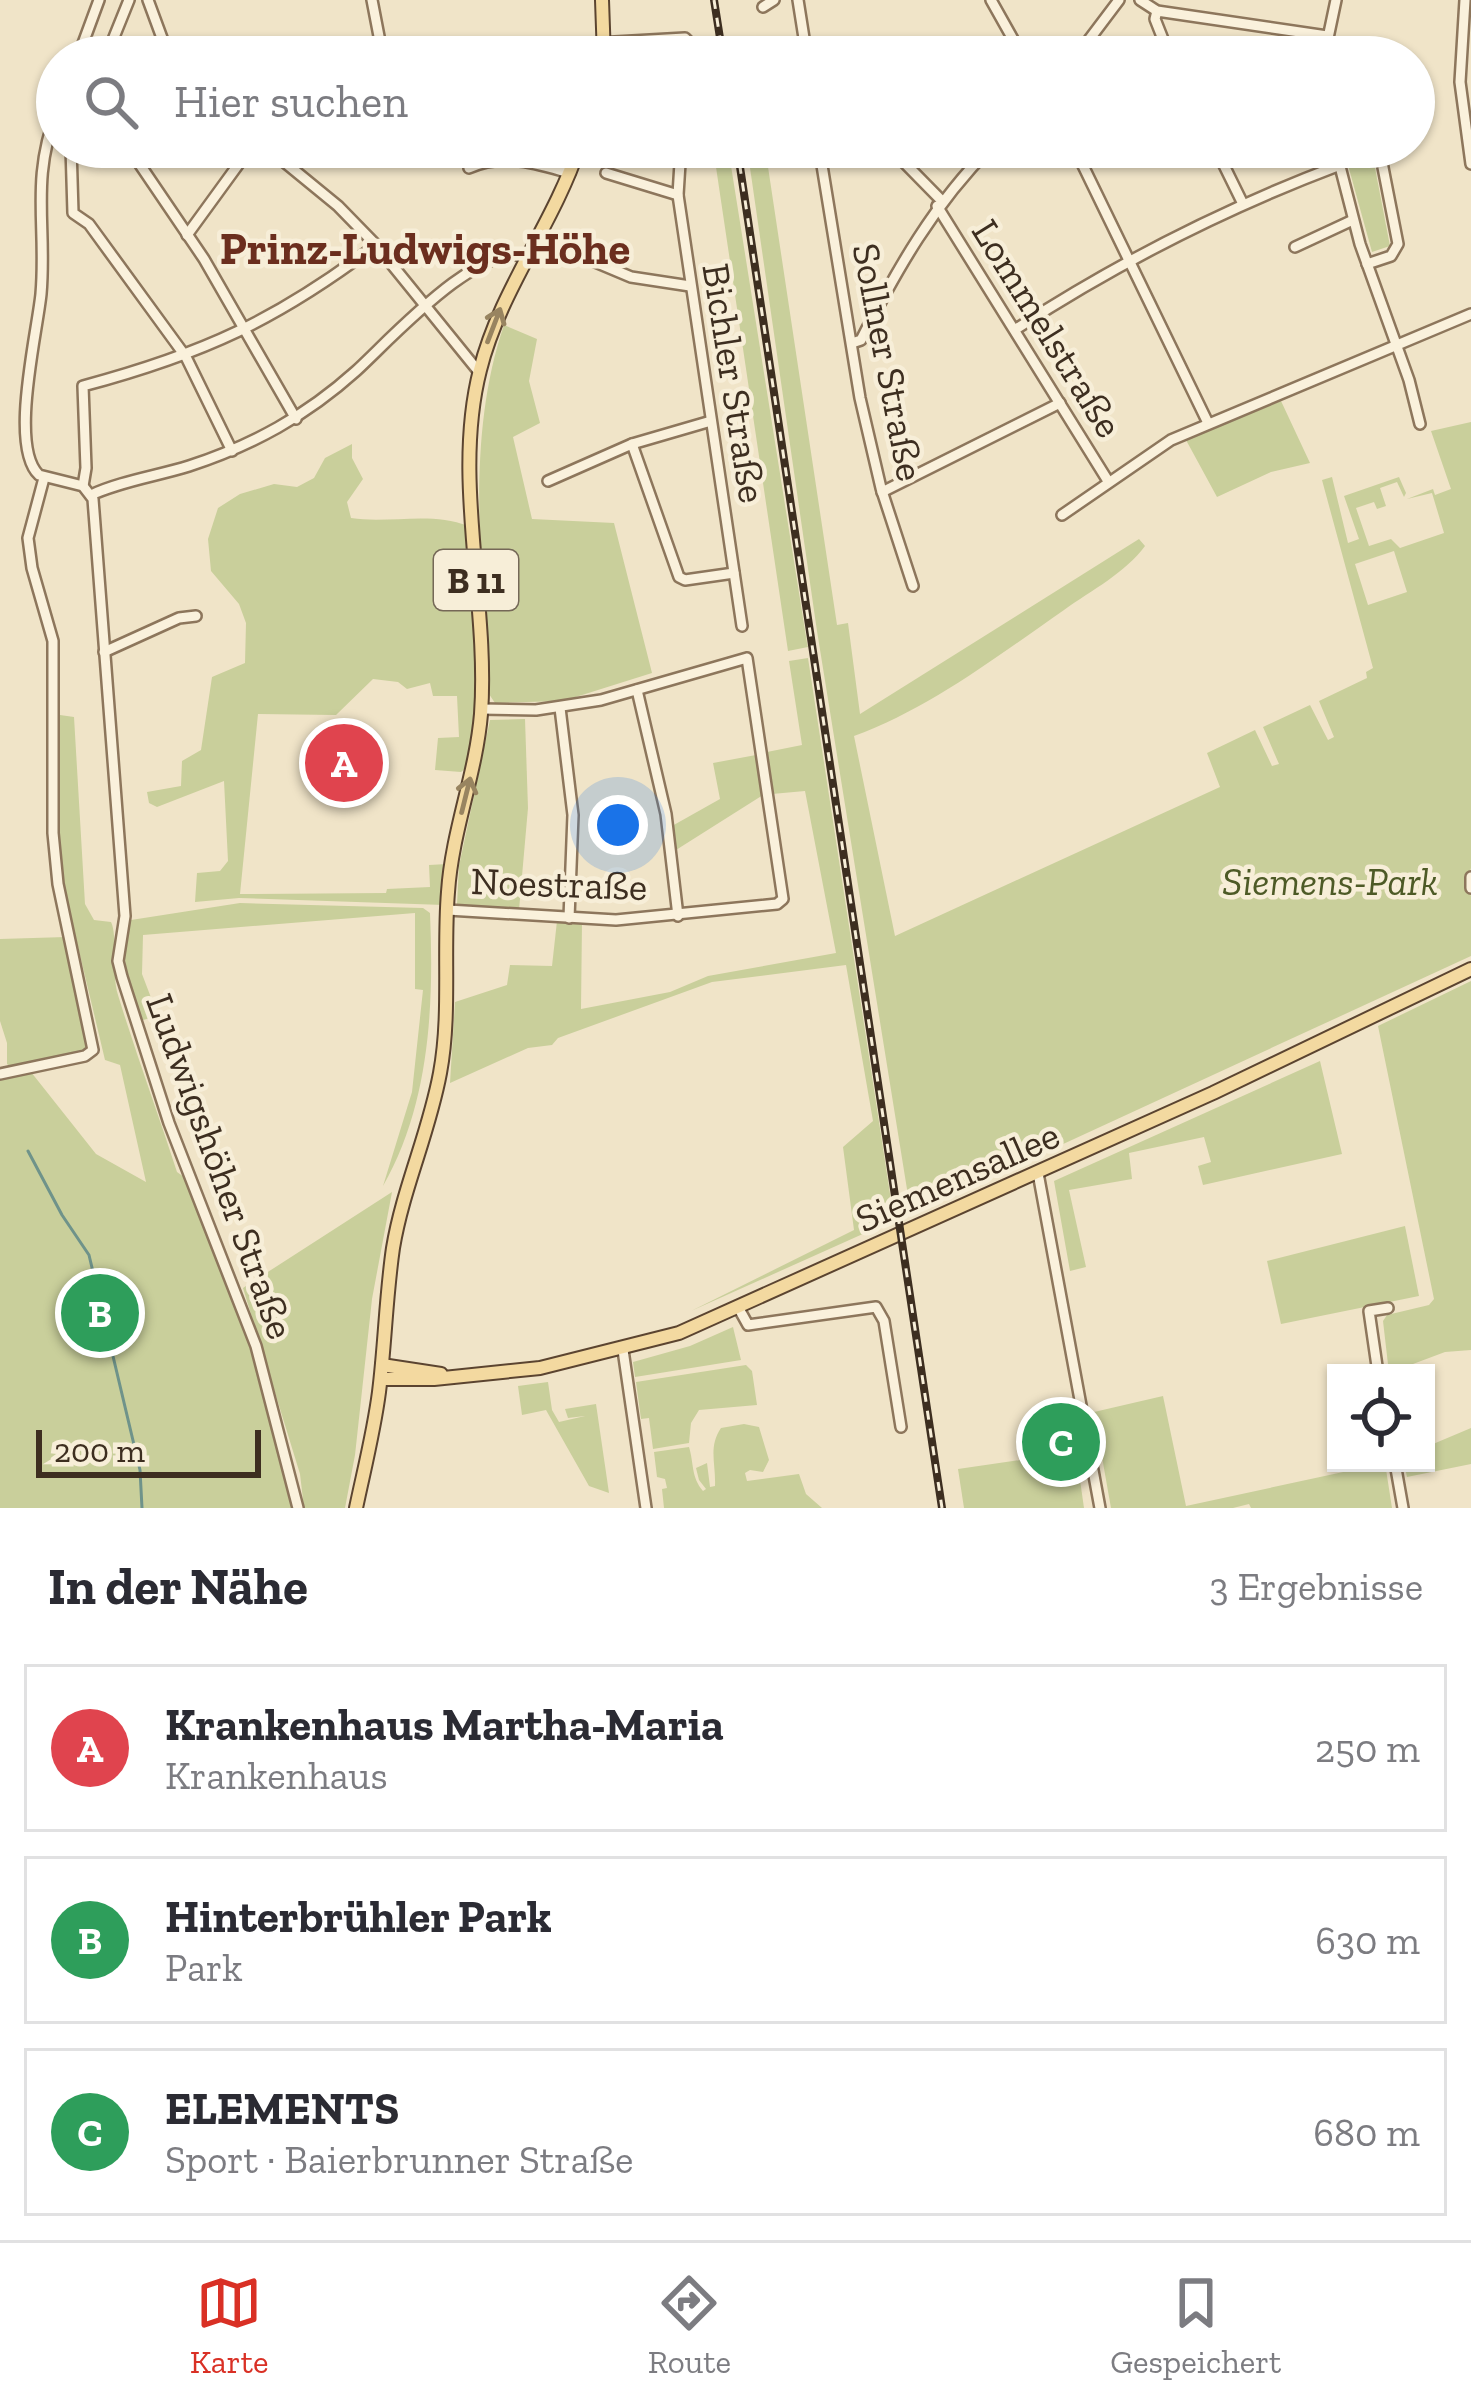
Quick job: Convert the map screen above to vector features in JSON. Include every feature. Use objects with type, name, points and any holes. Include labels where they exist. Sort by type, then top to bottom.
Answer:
[{"type":"main road","points":[[602,0],[604,36]]},
{"type":"main road","name":"B 11","points":[[356,1508],[381,1372],[386,1294],[401,1207],[440,1074],[455,839],[477,748],[481,710],[472,497],[479,372],[502,304],[571,168]]},
{"type":"main road","name":"Siemensallee","points":[[381,1372],[448,1376],[540,1368],[679,1333],[1038,1173],[1471,968]]},
{"type":"street","points":[[86,36],[100,0]]},
{"type":"street","points":[[114,36],[129,0]]},
{"type":"street","points":[[148,0],[162,36]]},
{"type":"street","points":[[372,0],[379,36]]},
{"type":"street","points":[[763,7],[774,0]]},
{"type":"street","points":[[799,0],[803,36]]},
{"type":"street","points":[[992,0],[1012,36]]},
{"type":"street","points":[[1092,36],[1119,0]]},
{"type":"street","points":[[1140,0],[1157,11],[1327,36],[1336,0]]},
{"type":"street","points":[[1465,0],[1460,82],[1471,164]]},
{"type":"street","points":[[1157,11],[1161,36]]},
{"type":"street","points":[[43,168],[41,291],[30,365],[26,444],[29,463],[44,478],[87,490],[263,439],[357,370],[425,306],[497,256],[527,257]]},
{"type":"street","points":[[72,168],[74,213],[88,224],[185,357],[232,451]]},
{"type":"street","points":[[142,168],[296,419]]},
{"type":"street","points":[[187,235],[236,168]]},
{"type":"street","points":[[292,168],[376,245],[479,372]]},
{"type":"street","points":[[551,168],[570,172]]},
{"type":"street","name":"Bichler Straße","points":[[679,168],[690,286],[742,626]]},
{"type":"street","name":"Sollner Straße","points":[[823,168],[860,398],[882,492],[913,586]]},
{"type":"street","name":"Lommelstraße","points":[[909,168],[940,203],[1108,481]]},
{"type":"street","points":[[852,344],[862,340],[905,256],[940,203],[972,168]]},
{"type":"street","points":[[1084,168],[1208,423]]},
{"type":"street","points":[[1225,168],[1243,204]]},
{"type":"street","points":[[1016,329],[1130,261],[1243,204],[1333,168]]},
{"type":"street","points":[[1341,168],[1353,220],[1420,424]]},
{"type":"street","points":[[1367,264],[1391,256],[1398,248],[1383,168]]},
{"type":"street","points":[[606,172],[678,195]]},
{"type":"street","points":[[1295,248],[1353,220]]},
{"type":"street","points":[[538,238],[631,277],[690,286]]},
{"type":"street","points":[[185,357],[314,292],[376,245]]},
{"type":"street","points":[[1062,515],[1158,448],[1208,423],[1471,314]]},
{"type":"street","name":"Ludwigshöher Straße","points":[[185,357],[83,386],[87,490],[125,916],[118,961],[169,1124],[250,1329],[298,1508]]},
{"type":"street","points":[[882,492],[1060,404]]},
{"type":"street","points":[[548,481],[632,444],[711,421]]},
{"type":"street","points":[[632,444],[679,577],[734,573]]},
{"type":"street","points":[[0,1074],[85,1056],[93,1050],[58,884],[53,832],[53,641],[28,538],[44,478]]},
{"type":"street","points":[[104,652],[179,618],[196,616]]},
{"type":"street","name":"Noestraße","points":[[448,910],[569,918],[678,916],[777,904],[782,899],[747,658],[637,690]]},
{"type":"street","points":[[481,710],[560,708],[637,690],[666,814],[678,916]]},
{"type":"street","points":[[560,708],[573,815],[569,918]]},
{"type":"street","points":[[1471,877],[1471,888]]},
{"type":"street","points":[[1038,1173],[1100,1508]]},
{"type":"street","points":[[738,1307],[748,1325],[876,1307],[884,1321],[901,1427]]},
{"type":"street","points":[[1377,1364],[1369,1311],[1388,1308]]},
{"type":"street","points":[[622,1350],[646,1508]]},
{"type":"street","points":[[1397,1472],[1403,1508]]},
{"type":"green space","points":[[716,168],[731,168],[808,647],[788,651]]},
{"type":"green space","name":"Siemens-Park","points":[[750,168],[768,168],[837,625],[848,623],[860,714],[1139,539],[1145,546],[1108,581],[963,680],[854,736],[895,936],[1220,787],[1207,753],[1255,730],[1272,766],[1279,764],[1263,727],[1310,705],[1328,740],[1334,737],[1319,701],[1367,678],[1366,672],[1373,668],[1322,480],[1332,477],[1348,543],[1359,539],[1344,496],[1399,477],[1404,497],[1397,482],[1380,488],[1386,506],[1377,509],[1374,502],[1356,508],[1369,546],[1391,539],[1400,548],[1444,533],[1432,493],[1407,499],[1433,489],[1435,495],[1451,489],[1431,431],[1471,422],[1471,868],[1466,884],[1471,896],[1471,956],[911,1214],[817,631]],"holes":[[[1394,551],[1407,592],[1368,605],[1355,564]]]},
{"type":"green space","points":[[1349,168],[1375,168],[1390,246],[1372,252]]},
{"type":"green space","points":[[504,325],[537,339],[529,381],[540,423],[513,437],[532,519],[614,523],[652,673],[563,701],[495,703],[489,694],[480,461],[492,369]]},
{"type":"green space","points":[[1281,401],[1310,463],[1271,472],[1217,497],[1186,440]]},
{"type":"green space","points":[[352,444],[352,458],[363,479],[347,502],[351,518],[425,518],[468,526],[477,705],[466,768],[461,772],[435,770],[438,738],[459,737],[457,696],[433,696],[430,683],[407,689],[398,682],[373,679],[336,715],[258,714],[240,894],[386,893],[387,889],[430,887],[429,865],[447,864],[444,905],[239,898],[195,902],[197,873],[220,871],[228,861],[224,781],[157,807],[149,803],[147,792],[181,786],[182,761],[201,750],[212,677],[245,663],[246,623],[239,604],[211,571],[208,539],[218,508],[240,494],[274,484],[297,487],[314,478],[325,458]]},
{"type":"green space","points":[[808,658],[894,1220],[691,1311],[854,1230],[843,1147],[873,1121],[846,965],[712,982],[558,1038],[552,1045],[528,1048],[450,1083],[455,1002],[507,985],[510,965],[552,966],[557,921],[582,922],[581,1009],[670,992],[708,976],[836,953],[805,791],[772,794],[767,752],[802,745],[789,661]]},
{"type":"green space","points":[[60,715],[74,717],[85,904],[94,920],[111,922],[118,995],[177,1172],[184,1177],[253,1348],[294,1508],[0,1508],[0,1078],[31,1072],[96,1154],[146,1182],[120,1065],[105,1060],[65,892],[59,850]]},
{"type":"green space","points":[[525,719],[528,808],[519,910],[457,904],[459,866],[490,720]]},
{"type":"green space","points":[[756,755],[763,795],[676,850],[672,826],[720,799],[713,763]]},
{"type":"green space","points":[[240,903],[423,908],[430,913],[429,1018],[420,1088],[399,1154],[383,1186],[412,1092],[423,990],[415,989],[415,913],[143,935],[142,974],[158,1016],[143,1020],[125,958],[131,920]]},
{"type":"green space","points":[[66,937],[87,1046],[82,1052],[12,1068],[7,1064],[0,1021],[0,939]]},
{"type":"green space","points":[[1471,981],[1471,1350],[1445,1352],[1413,1364],[1388,1364],[1383,1321],[1387,1315],[1429,1305],[1434,1299],[1378,1026]]},
{"type":"green space","points":[[1320,1061],[1342,1154],[1203,1185],[1198,1166],[1211,1162],[1204,1137],[1129,1153],[1132,1179],[1069,1190],[1086,1267],[1070,1271],[1054,1181]]},
{"type":"green space","points":[[392,1192],[372,1299],[345,1508],[304,1508],[300,1474],[243,1288]]},
{"type":"green space","points":[[1405,1226],[1419,1296],[1281,1324],[1267,1261]]},
{"type":"green space","points":[[733,1327],[741,1360],[635,1377],[633,1362],[690,1346]]},
{"type":"green space","points":[[746,1365],[752,1371],[757,1405],[699,1410],[691,1423],[689,1443],[653,1449],[649,1418],[641,1419],[636,1382]]},
{"type":"green space","points":[[548,1382],[559,1422],[585,1416],[568,1418],[565,1409],[596,1404],[609,1493],[589,1486],[546,1410],[522,1415],[518,1386]]},
{"type":"green space","points":[[1163,1396],[1186,1506],[1343,1472],[1386,1472],[1392,1508],[1251,1508],[1249,1504],[1233,1508],[1111,1508],[1094,1412]]},
{"type":"green space","points":[[759,1427],[769,1460],[763,1472],[745,1473],[747,1481],[799,1474],[806,1494],[822,1508],[664,1508],[662,1489],[667,1488],[665,1479],[657,1477],[654,1452],[689,1447],[703,1491],[696,1468],[707,1463],[710,1487],[715,1486],[717,1435],[721,1428]]},
{"type":"green space","points":[[1471,1428],[1471,1464],[1435,1471],[1435,1443]]},
{"type":"green space","points":[[1076,1452],[1084,1508],[964,1508],[958,1469]]},
{"type":"waterway","points":[[28,1151],[89,1255],[140,1470],[142,1508]]},
{"type":"railway","points":[[714,0],[720,36]]},
{"type":"railway","points":[[740,168],[942,1508]]},
{"type":"place","name":"Krankenhaus Martha-Maria","points":[[344,763]]},
{"type":"place","name":"Hinterbrühler Park","points":[[100,1313]]},
{"type":"place","name":"ELEMENTS","points":[[1061,1442]]},
{"type":"district","name":"Prinz-Ludwigs-Höhe","points":[[425,248]]}]
